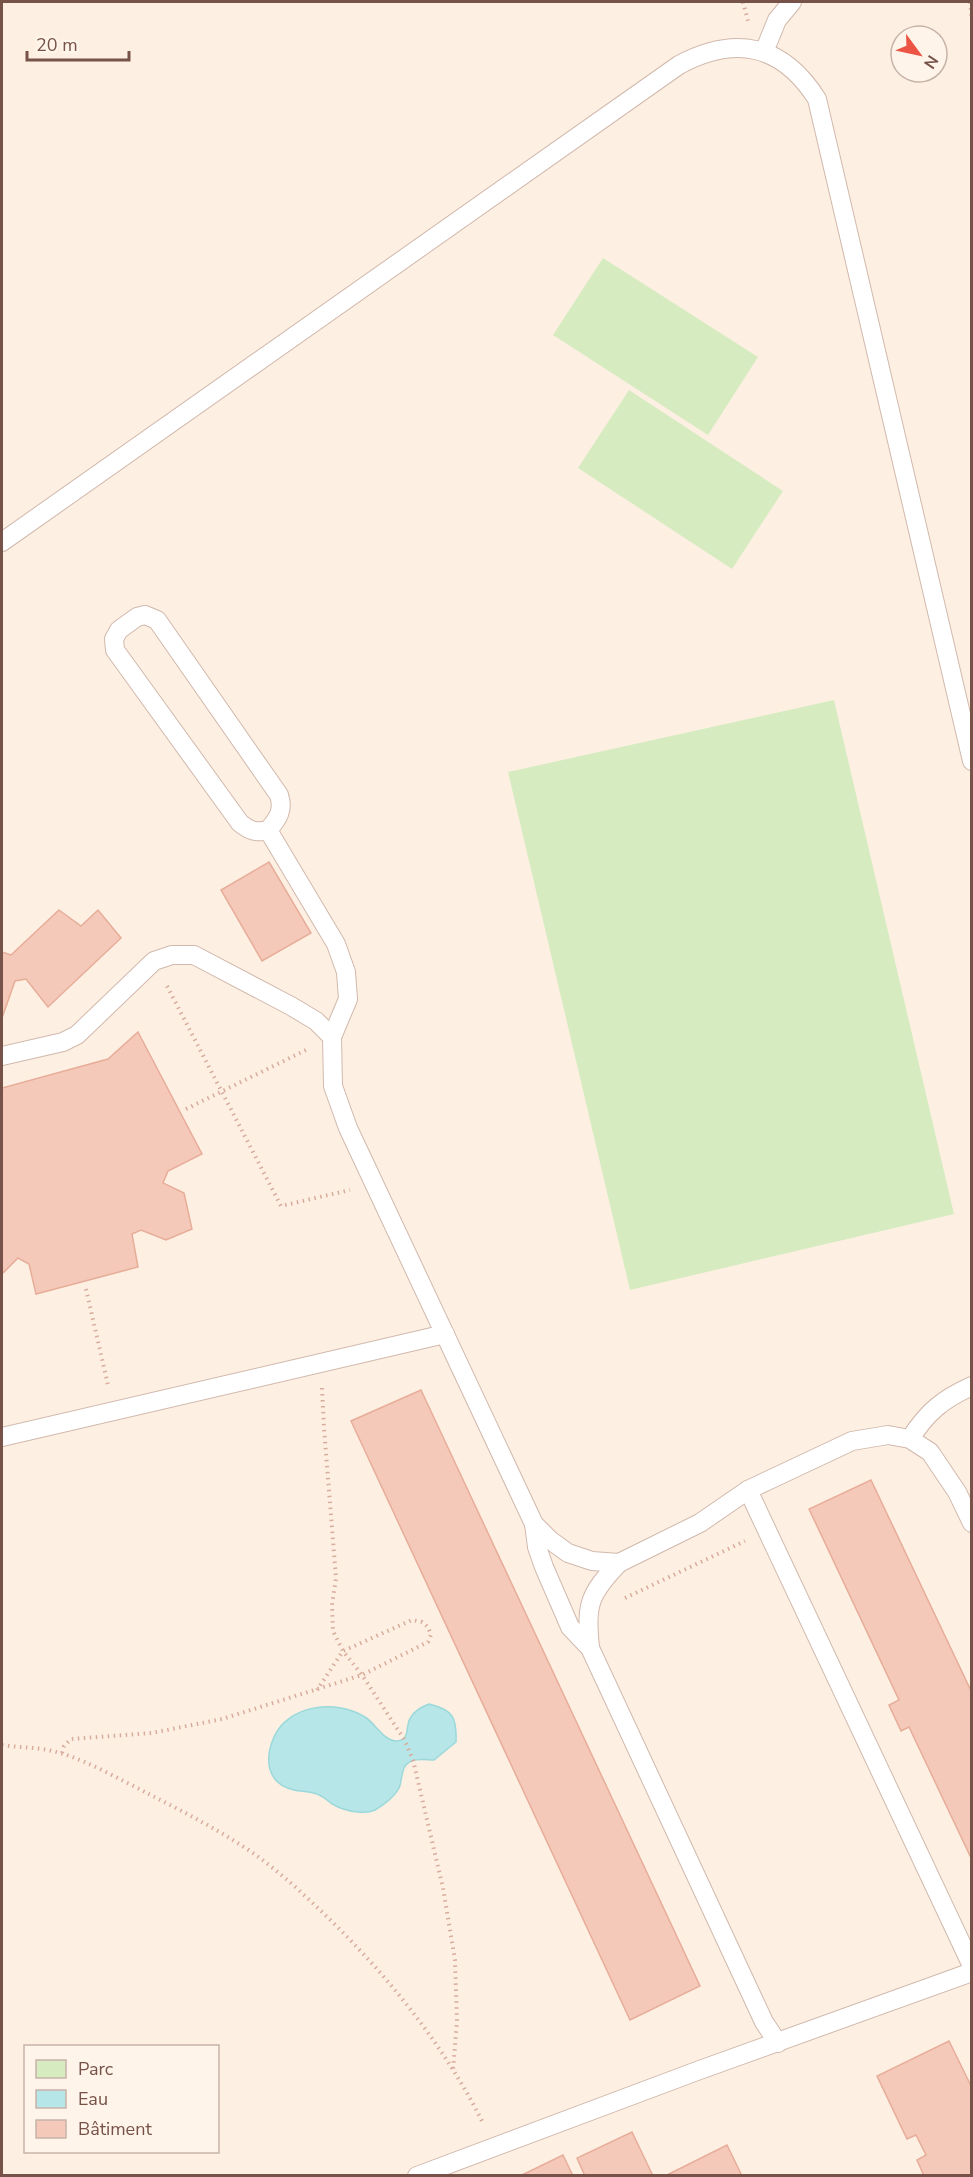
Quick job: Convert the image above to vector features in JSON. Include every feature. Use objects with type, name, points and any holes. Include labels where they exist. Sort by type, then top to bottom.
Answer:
[{"type":"lane","points":[[764,52],[777,20],[792,2]]},
{"type":"lane","points":[[2,542],[679,65],[699,54],[720,48],[744,48],[764,52],[793,69],[818,99],[972,761]]},
{"type":"lane","points":[[145,615],[157,620],[279,795],[283,804],[278,818],[268,830],[257,833],[248,830],[240,823],[115,650],[114,639],[119,630],[137,617],[145,615]]},
{"type":"lane","points":[[268,830],[336,944],[346,972],[348,999],[332,1037],[333,1086],[348,1128],[534,1524],[537,1546],[544,1567],[570,1627],[590,1648],[764,2022],[778,2043]]},
{"type":"lane","points":[[2,1056],[63,1042],[77,1035],[154,961],[171,955],[194,955],[291,1006],[316,1022],[332,1037]]},
{"type":"lane","points":[[2,1437],[445,1334]]},
{"type":"lane","points":[[910,1439],[936,1406],[953,1394],[972,1386]]},
{"type":"lane","points":[[590,1648],[587,1616],[592,1598],[601,1581],[619,1563],[700,1523],[748,1490],[852,1441],[888,1435],[910,1439],[930,1452],[957,1492],[972,1523]]},
{"type":"lane","points":[[748,1490],[972,1966]]},
{"type":"lane","points":[[534,1524],[568,1554],[592,1561],[619,1563]]},
{"type":"lane","points":[[417,2175],[972,1972]]},
{"type":"path","points":[[970,2],[972,20]]},
{"type":"path","points":[[154,961],[281,1206],[374,1185]]},
{"type":"path","points":[[186,1109],[332,1037]]},
{"type":"path","points":[[86,1289],[114,1411]]},
{"type":"path","points":[[322,1363],[324,1428],[336,1578],[332,1605],[333,1631],[343,1651],[362,1675],[404,1739],[413,1760],[442,1888],[455,1960],[457,2021],[453,2070]]},
{"type":"path","points":[[587,1616],[768,1530]]},
{"type":"path","points":[[62,1753],[64,1746],[71,1738],[152,1733],[210,1722],[317,1690],[362,1675],[428,1642],[431,1635],[428,1627],[422,1622],[412,1620],[343,1651],[317,1690]]},
{"type":"path","points":[[2,1745],[62,1753],[121,1780],[184,1811],[252,1852],[299,1890],[343,1932],[392,1985],[464,2085],[495,2147]]},
{"type":"green space","points":[[603,258],[758,357],[708,435],[553,335]]},
{"type":"green space","points":[[629,390],[783,491],[732,569],[578,468]]},
{"type":"green space","points":[[834,700],[954,1214],[630,1290],[508,772]]},
{"type":"water","points":[[429,1704],[443,1709],[452,1716],[456,1726],[456,1742],[434,1760],[417,1760],[408,1763],[397,1791],[375,1810],[361,1812],[340,1808],[318,1794],[285,1787],[273,1777],[269,1754],[274,1737],[281,1726],[302,1711],[328,1707],[354,1711],[369,1720],[388,1738],[396,1741],[406,1735],[414,1712]]},
{"type":"building","points":[[269,862],[311,933],[262,961],[221,890]]},
{"type":"building","points":[[59,910],[81,926],[98,910],[121,938],[48,1007],[26,979],[15,981],[2,1018],[2,952],[11,955]]},
{"type":"building","points":[[138,1032],[202,1154],[168,1171],[163,1183],[184,1193],[192,1229],[166,1240],[141,1230],[132,1234],[138,1267],[36,1294],[29,1264],[18,1258],[2,1274],[2,1088],[108,1059]]},
{"type":"building","points":[[421,1390],[700,1986],[630,2020],[351,1421]]},
{"type":"building","points":[[871,1480],[972,1693],[972,1860],[909,1727],[901,1731],[889,1705],[899,1700],[809,1509]]},
{"type":"building","points":[[949,2041],[972,2088],[972,2176],[924,2176],[917,2160],[926,2155],[916,2135],[907,2139],[877,2076]]},
{"type":"building","points":[[632,2132],[653,2176],[585,2176],[577,2158]]},
{"type":"building","points":[[727,2145],[742,2176],[665,2176]]},
{"type":"building","points":[[563,2155],[573,2176],[520,2176]]}]
